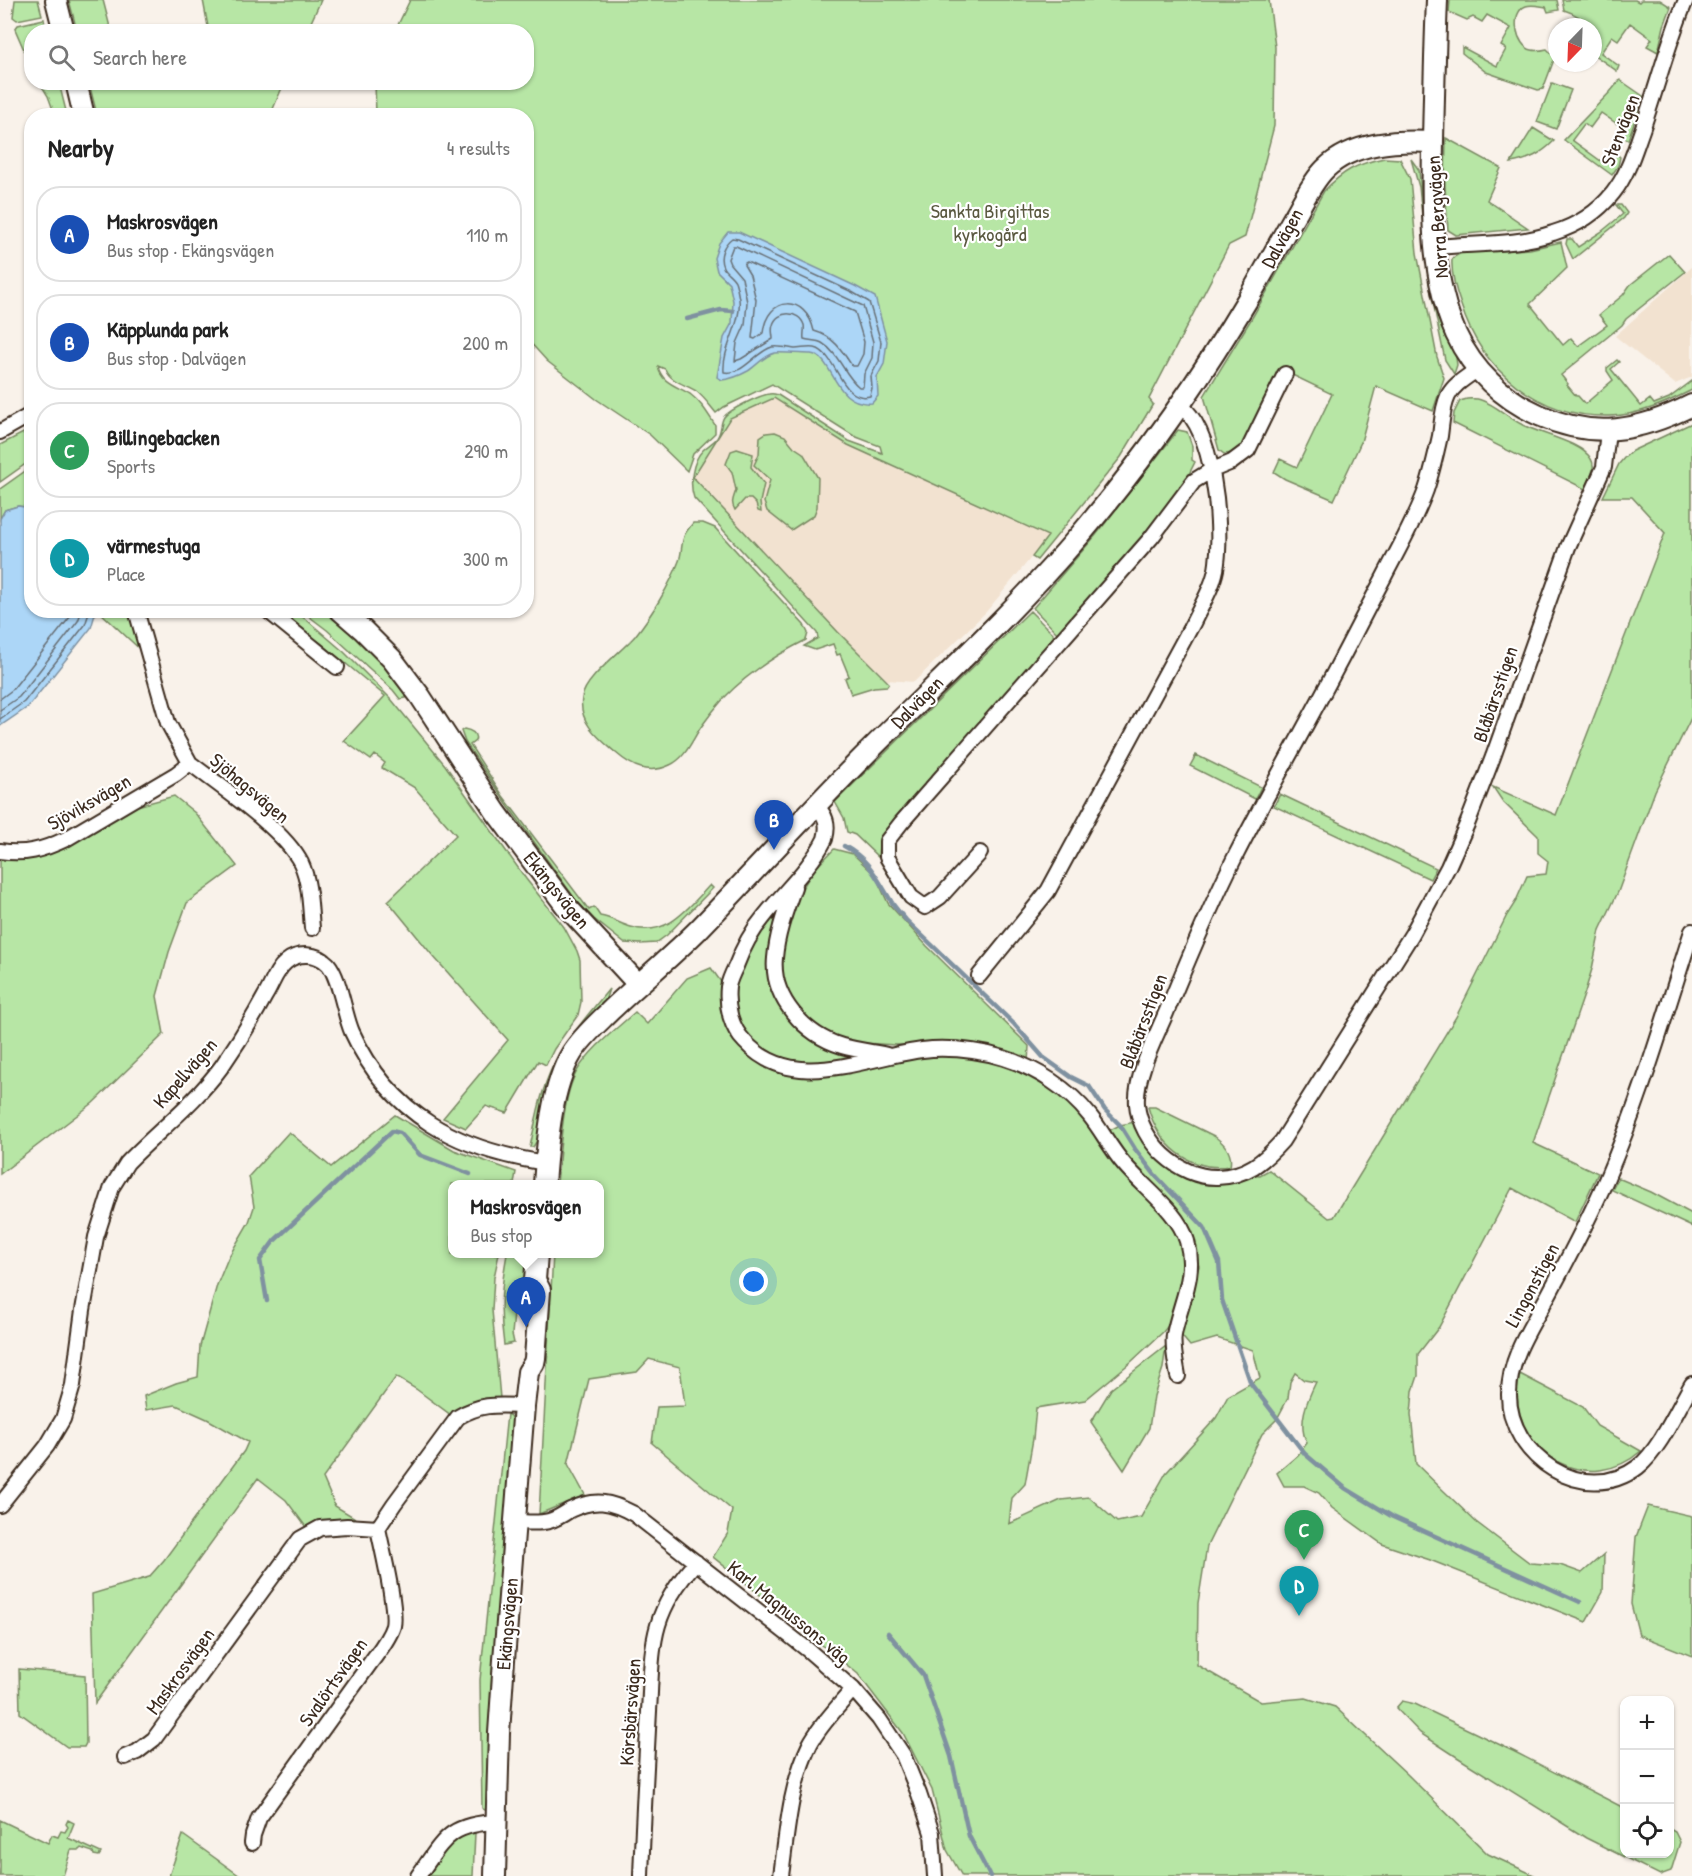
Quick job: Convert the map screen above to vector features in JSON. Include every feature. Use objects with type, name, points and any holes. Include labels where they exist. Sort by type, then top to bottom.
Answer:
[{"type":"street","points":[[56,0],[62,24]]},
{"type":"street","name":"Norra Bergvägen","points":[[1437,0],[1432,171],[1435,247],[1441,284],[1456,335],[1478,369],[1500,392],[1525,409],[1568,426],[1608,431],[1630,429],[1654,422],[1692,405]]},
{"type":"street","name":"Stenvägen","points":[[1435,247],[1530,239],[1553,234],[1580,221],[1604,203],[1620,183],[1634,154],[1686,0]]},
{"type":"street","points":[[78,90],[82,108]]},
{"type":"street","name":"Dalvägen","points":[[638,984],[674,954],[815,805],[980,640],[1080,535],[1147,451],[1180,405],[1251,294],[1305,198],[1325,169],[1350,152],[1382,144],[1406,141],[1433,142]]},
{"type":"street","name":"Blåbärsstigen","points":[[1478,369],[1452,388],[1442,414],[1434,466],[1414,518],[1236,854],[1197,938],[1147,1060],[1138,1094],[1137,1104],[1141,1119],[1158,1150],[1171,1161],[1186,1169],[1217,1177],[1252,1168],[1267,1157],[1282,1141],[1419,920],[1448,867],[1468,822],[1568,547],[1601,478],[1608,431]]},
{"type":"street","points":[[980,853],[940,897],[925,907],[911,897],[887,857],[887,841],[1151,537],[1194,481],[1232,462],[1248,450],[1285,374]]},
{"type":"street","points":[[979,976],[1048,891],[1214,579],[1219,515],[1200,431],[1189,412],[1180,405]]},
{"type":"street","points":[[0,432],[24,418]]},
{"type":"street","name":"Sjöhagsvägen","points":[[138,618],[168,723],[190,763],[262,819],[301,863],[309,897],[312,928]]},
{"type":"street","points":[[277,618],[337,667]]},
{"type":"street","name":"Ekängsvägen","points":[[349,618],[393,659],[496,812],[566,906],[638,984]]},
{"type":"street","name":"Sjöviksvägen","points":[[0,851],[33,852],[49,847],[177,774],[190,763]]},
{"type":"street","points":[[815,805],[823,812],[826,822],[827,831],[822,844],[795,882],[762,919],[739,957],[728,986],[729,1011],[740,1037],[753,1050],[770,1061],[790,1068],[820,1070],[852,1066],[889,1055],[932,1049],[977,1050],[1024,1065],[1071,1094],[1090,1116],[1117,1157],[1178,1220],[1187,1242],[1190,1260],[1189,1284],[1173,1337],[1178,1376]]},
{"type":"street","points":[[795,882],[778,938],[774,960],[778,986],[787,1005],[799,1020],[816,1034],[840,1046],[889,1055]]},
{"type":"street","name":"Lingonstigen","points":[[1692,931],[1649,1070],[1605,1182],[1513,1362],[1509,1394],[1510,1408],[1525,1445],[1548,1467],[1576,1479],[1606,1481],[1628,1473],[1646,1460],[1692,1384]]},
{"type":"street","name":"Kapellvägen","points":[[0,1505],[47,1446],[60,1427],[66,1411],[73,1385],[90,1262],[117,1177],[124,1166],[202,1090],[221,1067],[287,961],[296,956],[308,955],[322,958],[329,966],[359,1048],[375,1073],[406,1106],[449,1136],[494,1152],[546,1163]]},
{"type":"street","points":[[544,1180],[558,1086],[572,1054],[582,1039],[638,984]]},
{"type":"street","name":"Ekängsvägen","points":[[495,1876],[500,1716],[524,1406],[528,1372],[535,1358],[540,1290],[535,1280],[537,1258]]},
{"type":"street","points":[[378,1528],[458,1417],[473,1408],[524,1406]]},
{"type":"street","name":"Karl Magnussons väg","points":[[515,1522],[552,1520],[586,1504],[597,1502],[620,1506],[634,1514],[808,1650],[853,1689],[879,1719],[903,1755],[932,1833],[935,1876]]},
{"type":"street","name":"Maskrosvägen","points":[[125,1757],[137,1752],[154,1739],[300,1539],[320,1528],[347,1526],[378,1528]]},
{"type":"street","name":"Svalörtsvägen","points":[[252,1843],[259,1818],[386,1641],[393,1626],[394,1612],[378,1528]]},
{"type":"street","name":"Körsbärsvägen","points":[[641,1876],[646,1757],[655,1641],[658,1624],[676,1587],[696,1562]]},
{"type":"street","points":[[781,1876],[793,1791],[802,1764],[811,1743],[853,1689]]},
{"type":"street","points":[[418,1876],[450,1834],[459,1828],[478,1823],[497,1822]]},
{"type":"shaded area","points":[[1692,267],[1692,377],[1675,384],[1615,336]]},
{"type":"shaded area","points":[[774,397],[848,445],[1049,536],[986,612],[914,682],[887,680],[838,632],[693,477],[730,418]]},
{"type":"green space","points":[[15,0],[38,0],[42,15],[17,20],[13,17]]},
{"type":"green space","points":[[69,0],[103,0],[109,24],[75,24]]},
{"type":"green space","points":[[203,0],[321,0],[310,24],[208,24]]},
{"type":"green space","name":"Sankta Birgittas kyrkogård","points":[[410,0],[1269,0],[1275,47],[1274,126],[1245,237],[1229,245],[1149,399],[1153,404],[1121,457],[1037,560],[1032,557],[1048,536],[848,445],[774,398],[730,418],[693,477],[889,683],[887,686],[874,687],[851,694],[845,678],[849,676],[833,644],[815,650],[804,646],[818,638],[817,633],[694,498],[692,473],[699,455],[719,435],[724,417],[745,403],[771,394],[778,395],[849,441],[882,453],[880,446],[854,436],[772,384],[716,413],[696,391],[675,380],[665,369],[658,366],[666,380],[698,401],[715,425],[715,433],[693,454],[687,471],[650,435],[596,399],[547,361],[534,347],[534,108],[376,108],[375,90],[534,90],[534,24],[398,24]]},
{"type":"green space","points":[[1450,0],[1557,0],[1559,10],[1548,12],[1546,7],[1526,6],[1521,9],[1516,22],[1519,36],[1526,47],[1534,50],[1548,50],[1549,72],[1543,89],[1538,90],[1486,72],[1462,53],[1462,47],[1497,66],[1506,49],[1501,46],[1511,28],[1487,15],[1482,22],[1473,17],[1467,20],[1449,12]]},
{"type":"green space","points":[[1562,0],[1635,0],[1639,2],[1641,0],[1660,0],[1671,7],[1658,52],[1647,46],[1652,39],[1630,23],[1618,40],[1612,36],[1602,51],[1602,18],[1580,18],[1564,10]]},
{"type":"green space","points":[[44,19],[45,24],[24,24],[24,50],[15,29],[18,25]]},
{"type":"green space","points":[[1602,54],[1619,66],[1617,71],[1602,60]]},
{"type":"green space","points":[[1620,80],[1643,96],[1628,140],[1619,133],[1623,128],[1601,113],[1590,128],[1584,124],[1572,140],[1605,164],[1614,152],[1620,157],[1618,166],[1612,175],[1564,140]]},
{"type":"green space","points":[[1552,83],[1571,90],[1556,129],[1537,122]]},
{"type":"green space","points":[[44,90],[61,90],[65,108],[52,108]]},
{"type":"green space","points":[[91,90],[281,90],[273,108],[95,108]]},
{"type":"green space","points":[[1533,128],[1554,141],[1534,156],[1511,163]]},
{"type":"green space","points":[[1446,138],[1501,168],[1487,200],[1528,228],[1456,235],[1448,230],[1445,186]]},
{"type":"green space","points":[[1384,158],[1400,159],[1410,179],[1417,253],[1437,357],[1444,378],[1433,411],[1376,386],[1361,442],[1334,500],[1274,472],[1280,459],[1297,467],[1332,394],[1280,369],[1243,446],[1235,453],[1224,454],[1219,450],[1204,396],[1253,316],[1324,191],[1337,178],[1351,169]]},
{"type":"green space","points":[[1411,159],[1419,170],[1424,224],[1456,358],[1457,365],[1454,374],[1445,360],[1429,283],[1419,187]]},
{"type":"green space","points":[[1616,205],[1621,205],[1627,213],[1624,218],[1573,259],[1566,244],[1567,239],[1572,239],[1578,247],[1601,232],[1623,214]]},
{"type":"green space","points":[[1561,242],[1567,268],[1530,304],[1563,345],[1571,338],[1578,346],[1607,325],[1599,315],[1623,295],[1630,285],[1669,254],[1685,272],[1561,375],[1576,396],[1585,404],[1613,380],[1607,368],[1617,360],[1619,362],[1611,369],[1641,406],[1650,399],[1654,404],[1669,398],[1692,381],[1692,390],[1642,411],[1610,416],[1584,414],[1560,409],[1537,399],[1516,386],[1498,369],[1470,329],[1456,289],[1452,260],[1461,253],[1530,249]]},
{"type":"green space","points":[[1467,399],[1486,402],[1521,424],[1570,443],[1586,453],[1593,466],[1585,489],[1453,423],[1454,413],[1460,401]]},
{"type":"green space","points":[[1692,423],[1692,716],[1655,791],[1618,892],[1600,930],[1585,992],[1533,1143],[1598,1173],[1575,1222],[1512,1188],[1439,1327],[1418,1354],[1418,1376],[1413,1391],[1411,1414],[1416,1464],[1476,1522],[1530,1563],[1560,1565],[1582,1573],[1604,1554],[1603,1592],[1586,1622],[1430,1560],[1382,1544],[1332,1508],[1319,1493],[1304,1486],[1284,1486],[1277,1473],[1298,1455],[1307,1443],[1303,1420],[1316,1382],[1304,1380],[1295,1373],[1290,1382],[1288,1398],[1277,1419],[1262,1434],[1207,1546],[1198,1603],[1197,1665],[1261,1702],[1306,1698],[1335,1707],[1488,1854],[1536,1876],[962,1876],[947,1850],[932,1790],[903,1733],[858,1674],[713,1557],[728,1533],[732,1510],[652,1443],[657,1407],[685,1406],[680,1367],[649,1359],[637,1372],[589,1379],[568,1464],[585,1495],[539,1514],[553,1258],[604,1258],[604,1180],[557,1180],[565,1110],[577,1071],[596,1047],[635,1012],[647,1024],[687,978],[711,968],[724,986],[723,1013],[731,1035],[744,1051],[766,1066],[791,1074],[831,1075],[930,1054],[980,1056],[1045,1082],[1084,1116],[1130,1181],[1161,1210],[1175,1227],[1182,1242],[1183,1288],[1171,1322],[1163,1332],[1085,1400],[1036,1408],[1025,1484],[1012,1498],[1009,1524],[1061,1500],[1089,1497],[1117,1522],[1141,1517],[1166,1473],[1216,1418],[1228,1396],[1260,1378],[1253,1350],[1217,1338],[1190,1346],[1180,1334],[1199,1266],[1180,1212],[1145,1181],[1108,1131],[1120,1125],[1135,1122],[1157,1156],[1171,1169],[1190,1178],[1240,1179],[1260,1175],[1269,1170],[1329,1218],[1334,1217],[1456,1017],[1527,876],[1546,874],[1548,861],[1538,853],[1538,836],[1503,802],[1493,787],[1556,815],[1665,533],[1632,497],[1603,497],[1619,464],[1632,451]]},
{"type":"green space","points":[[1178,430],[1187,432],[1192,446],[1192,460],[1195,462],[1184,484],[1156,523],[1058,634],[1033,608],[1096,535]]},
{"type":"green space","points":[[775,432],[785,436],[794,447],[803,453],[818,478],[817,507],[814,515],[791,530],[767,511],[764,502],[770,480],[754,465],[759,454],[760,437],[766,433]]},
{"type":"green space","points":[[24,433],[24,465],[0,482],[0,445]]},
{"type":"green space","points":[[737,449],[753,454],[751,467],[764,484],[760,502],[761,512],[751,499],[745,499],[735,510],[733,505],[736,490],[732,472],[726,464],[731,451]]},
{"type":"green space","points":[[24,472],[24,507],[18,506],[5,510],[0,519],[0,489]]},
{"type":"green space","points":[[693,523],[703,523],[715,528],[804,625],[808,633],[806,640],[762,666],[733,689],[712,712],[676,762],[662,768],[641,768],[622,758],[592,730],[583,715],[582,698],[589,683],[635,636],[654,610],[675,570],[684,537]]},
{"type":"green space","points":[[1030,611],[1056,637],[884,834],[879,844],[878,857],[855,835],[847,832],[844,818],[835,802]]},
{"type":"green space","points":[[106,618],[134,618],[146,655]]},
{"type":"green space","points":[[286,618],[304,618],[308,621],[344,652],[391,699],[445,765],[526,879],[564,927],[580,960],[581,1002],[578,1015],[554,1049],[546,1065],[538,1061],[507,1113],[486,1106],[466,1128],[443,1118],[508,1040],[433,956],[388,901],[456,835],[415,788],[382,768],[385,763],[375,755],[371,760],[344,741],[385,696],[321,643]]},
{"type":"green space","points":[[311,618],[338,618],[364,639],[407,694],[406,698],[400,699]]},
{"type":"green space","points":[[464,729],[474,734],[475,741],[470,745],[503,796],[589,910],[594,907],[600,916],[631,927],[655,928],[676,919],[710,885],[713,888],[667,935],[656,943],[624,943],[594,919],[576,900],[465,742],[461,731]]},
{"type":"green space","points":[[1196,755],[1261,787],[1255,799],[1190,766]]},
{"type":"green space","points":[[1280,794],[1436,868],[1430,879],[1274,806]]},
{"type":"green space","points":[[174,796],[195,813],[237,866],[187,903],[169,952],[157,996],[164,1034],[93,1103],[0,1174],[0,855],[19,857],[126,809]]},
{"type":"green space","points":[[834,849],[853,854],[875,875],[888,903],[927,946],[1029,1046],[1028,1062],[954,1044],[896,1045],[846,1042],[826,1035],[809,1022],[792,1002],[784,987],[780,969],[781,945],[801,890],[813,871]]},
{"type":"green space","points":[[787,895],[777,924],[784,1008],[865,1055],[813,1063],[780,1058],[765,1051],[752,1040],[739,1022],[733,1000],[736,978],[755,940]]},
{"type":"green space","points":[[609,989],[605,1001],[565,1055],[540,1136],[533,1147],[530,1147],[541,1099],[554,1064],[571,1036]]},
{"type":"green space","points":[[1148,1107],[1155,1107],[1214,1136],[1227,1149],[1231,1161],[1230,1166],[1201,1165],[1177,1153],[1159,1133]]},
{"type":"green space","points":[[395,1115],[454,1150],[516,1172],[515,1180],[448,1180],[448,1258],[498,1258],[494,1277],[492,1310],[500,1398],[473,1402],[451,1415],[396,1377],[323,1478],[335,1506],[360,1521],[332,1520],[306,1527],[286,1500],[258,1478],[95,1703],[92,1594],[149,1577],[244,1451],[248,1442],[176,1405],[146,1410],[144,1396],[198,1377],[200,1346],[217,1285],[228,1258],[249,1222],[254,1207],[249,1176],[289,1132],[331,1167]]},
{"type":"green space","points":[[1618,1178],[1651,1192],[1692,1214],[1692,1227],[1612,1190]]},
{"type":"green space","points":[[506,1258],[527,1258],[523,1303],[515,1303],[512,1334],[514,1343],[504,1345],[501,1299]]},
{"type":"green space","points":[[1166,1346],[1149,1428],[1124,1470],[1091,1422],[1111,1389]]},
{"type":"green space","points":[[1520,1374],[1583,1407],[1597,1426],[1641,1451],[1621,1464],[1600,1470],[1580,1469],[1560,1463],[1543,1451],[1530,1435],[1521,1416],[1517,1393]]},
{"type":"green space","points":[[507,1414],[513,1422],[488,1807],[485,1810],[482,1808],[480,1680]]},
{"type":"green space","points":[[1648,1506],[1692,1516],[1692,1656],[1639,1635],[1631,1604],[1636,1537]]},
{"type":"green space","points":[[19,1669],[85,1675],[86,1743],[84,1747],[67,1747],[20,1713]]},
{"type":"green space","points":[[1402,1701],[1415,1704],[1620,1806],[1620,1855],[1586,1838],[1420,1733],[1396,1708]]},
{"type":"green space","points":[[0,1820],[48,1843],[52,1835],[58,1837],[61,1831],[65,1832],[68,1820],[74,1823],[68,1838],[101,1853],[99,1856],[81,1848],[71,1850],[63,1876],[0,1876]]},
{"type":"green space","points":[[474,1831],[473,1876],[425,1876],[454,1838]]},
{"type":"green space","points":[[1674,1831],[1680,1842],[1671,1871],[1660,1875],[1626,1858],[1674,1858]]},
{"type":"green space","points":[[183,1835],[240,1876],[169,1876]]},
{"type":"water","points":[[728,232],[739,232],[875,297],[887,341],[884,364],[877,377],[878,396],[872,403],[859,402],[849,397],[841,390],[825,363],[819,357],[811,354],[775,353],[738,376],[722,380],[717,377],[724,338],[732,323],[733,301],[729,283],[717,271],[714,258],[719,243]]},
{"type":"water","points":[[18,506],[24,507],[24,618],[94,618],[91,628],[28,707],[0,726],[0,519],[5,510]]},
{"type":"waterway","points":[[687,319],[721,310],[733,311]]},
{"type":"waterway","points":[[844,846],[866,863],[906,920],[1014,1024],[1043,1057],[1071,1077],[1089,1086],[1155,1175],[1204,1227],[1219,1262],[1222,1300],[1251,1384],[1305,1454],[1345,1488],[1393,1517],[1580,1602]]},
{"type":"waterway","points":[[267,1301],[260,1260],[274,1241],[392,1131],[400,1133],[420,1155],[470,1174]]},
{"type":"waterway","points":[[888,1633],[923,1675],[951,1756],[969,1836],[990,1876]]},
{"type":"place","name":"Käpplunda park","points":[[774,850]]},
{"type":"place","name":"Maskrosvägen","points":[[526,1327]]},
{"type":"place","name":"Billingebacken","points":[[1304,1560]]},
{"type":"place","name":"värmestuga","points":[[1299,1616]]}]
